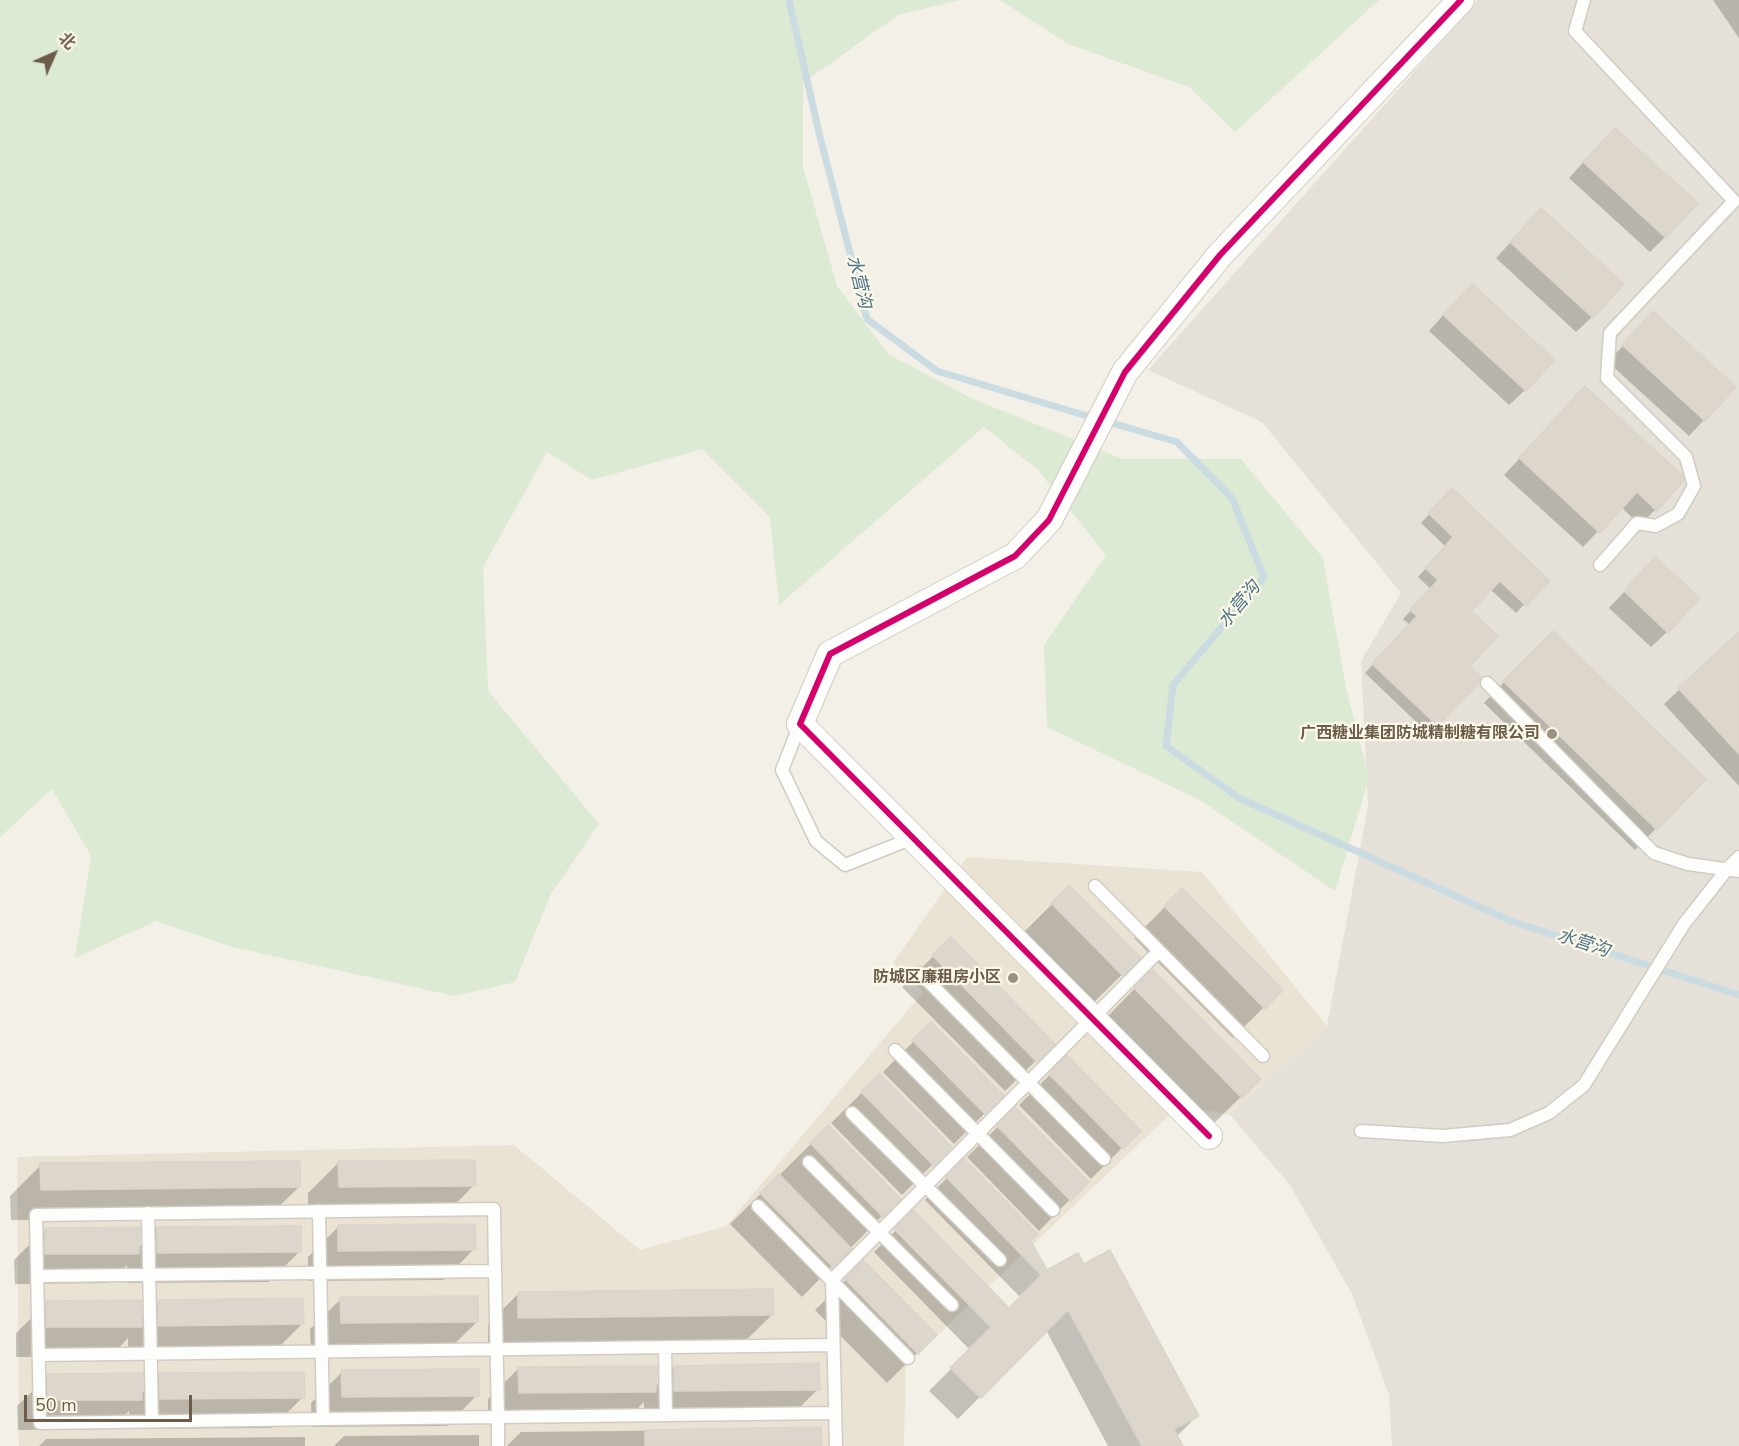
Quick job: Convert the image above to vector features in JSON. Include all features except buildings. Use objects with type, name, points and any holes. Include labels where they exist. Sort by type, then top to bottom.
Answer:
[{"type":"street","points":[[1209,1136],[800,724],[830,654],[1015,556],[1049,520],[1125,372],[1221,255],[1461,0]]},
{"type":"lane","points":[[1584,0],[1575,31],[1734,201],[1610,333],[1607,378],[1686,457],[1694,486],[1678,514],[1656,526],[1637,523],[1600,565]]},
{"type":"lane","points":[[1487,683],[1654,853],[1688,864],[1733,869]]},
{"type":"lane","points":[[800,724],[782,770],[816,841],[845,865],[913,838]]},
{"type":"lane","points":[[1361,1131],[1443,1136],[1510,1130],[1549,1113],[1584,1085],[1684,924],[1733,869],[1739,857]]},
{"type":"lane","points":[[1095,886],[1263,1056]]},
{"type":"lane","points":[[836,1446],[832,1281],[1159,951]]},
{"type":"lane","points":[[920,973],[1104,1159]]},
{"type":"lane","points":[[895,1050],[1053,1210]]},
{"type":"lane","points":[[852,1113],[1000,1260]]},
{"type":"lane","points":[[809,1162],[952,1305]]},
{"type":"lane","points":[[758,1206],[908,1358]]},
{"type":"lane","points":[[498,1446],[498,1417],[494,1209],[36,1215],[40,1423],[152,1421],[498,1417],[835,1413]]},
{"type":"lane","points":[[319,1211],[323,1419]]},
{"type":"lane","points":[[148,1213],[152,1421]]},
{"type":"lane","points":[[37,1276],[495,1271]]},
{"type":"lane","points":[[39,1355],[834,1345]]},
{"type":"lane","points":[[665,1347],[666,1415]]},
{"type":"shaded area","name":"广西糖业集团防城精制糖有限公司","points":[[1478,0],[1739,0],[1739,1446],[1392,1446],[1389,1395],[1352,1294],[1290,1185],[1230,1115],[1327,1026],[1368,806],[1361,661],[1401,593],[1262,422],[1148,370]]},
{"type":"shaded area","points":[[967,857],[1202,872],[1327,1026],[1230,1115],[1180,1105],[906,1365],[904,1446],[19,1446],[17,1157],[514,1145],[640,1250],[726,1226],[923,992],[893,963]]},
{"type":"green space","points":[[0,0],[960,0],[898,15],[803,83],[803,167],[837,286],[888,354],[973,399],[1123,459],[1241,459],[1323,558],[1346,688],[1369,778],[1335,891],[1200,800],[1047,727],[1044,645],[1106,555],[1038,470],[984,427],[779,605],[770,517],[702,449],[592,480],[547,452],[483,567],[488,691],[599,824],[551,894],[515,982],[455,996],[232,947],[156,921],[75,958],[91,856],[52,789],[0,837]]},
{"type":"green space","points":[[1000,0],[1379,0],[1235,132],[1189,87],[1068,44]]},
{"type":"waterway","name":"水营沟","points":[[789,0],[819,133],[867,319],[937,371],[1094,418]]},
{"type":"waterway","name":"水营沟","points":[[1105,421],[1177,442],[1232,498],[1264,577],[1173,685],[1166,746],[1239,798],[1511,921],[1739,995]]},
{"type":"cycle path","points":[[1209,1136],[800,724],[830,654],[1015,556],[1049,520],[1125,372],[1220,255],[1461,0]]},
{"type":"place","name":"广西糖业集团防城精制糖有限公司","points":[[1552,734]]},
{"type":"place","name":"防城区廉租房小区","points":[[1013,978]]}]
